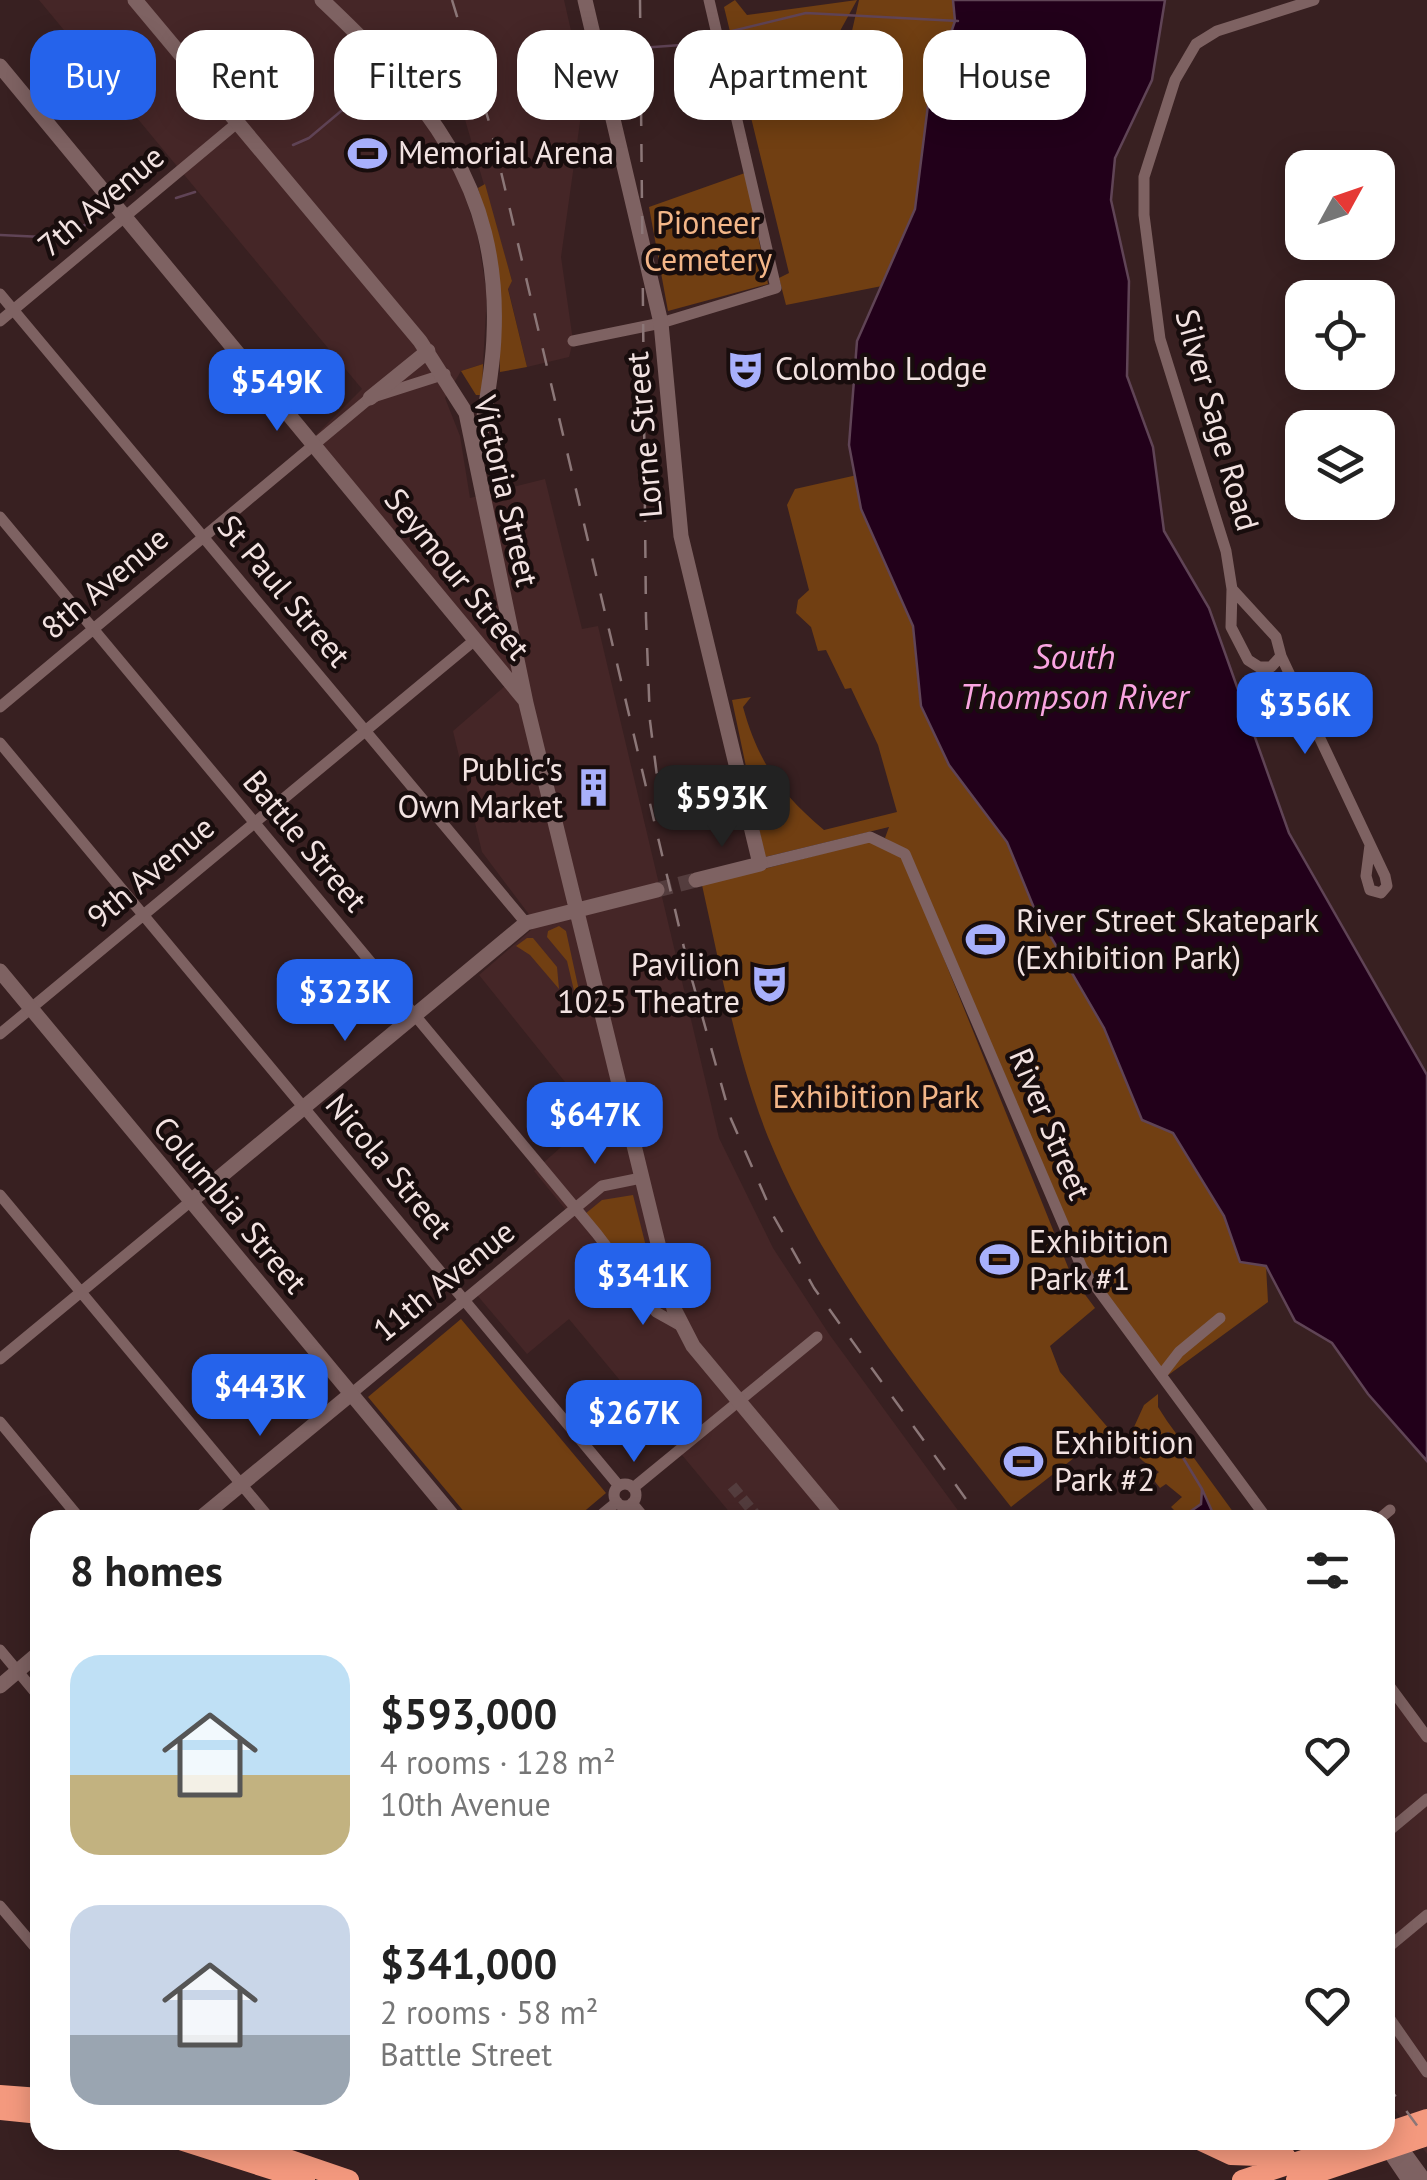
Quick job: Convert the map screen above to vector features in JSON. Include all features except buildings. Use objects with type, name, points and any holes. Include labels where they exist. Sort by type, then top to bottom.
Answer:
[{"type":"highway","points":[[0,2096],[30,2098]]},
{"type":"highway","points":[[0,2110],[30,2113]]},
{"type":"highway","points":[[1395,2127],[1427,2119]]},
{"type":"highway","points":[[1395,2140],[1427,2136]]},
{"type":"highway","points":[[211,2150],[305,2180]]},
{"type":"highway","points":[[262,2150],[350,2180]]},
{"type":"highway","points":[[1220,2150],[1308,2172]]},
{"type":"highway","points":[[1242,2180],[1308,2172],[1354,2150]]},
{"type":"main road","name":"Victoria Street","points":[[136,0],[428,350],[466,413],[526,703],[680,1326]]},
{"type":"main road","points":[[322,0],[418,97],[458,160],[481,218],[494,280],[494,336],[476,463]]},
{"type":"main road","name":"Lorne Street","points":[[585,0],[661,323],[680,536],[760,864]]},
{"type":"main road","name":"Seymour Street","points":[[0,66],[526,703]]},
{"type":"main road","points":[[370,398],[428,350]]},
{"type":"main road","points":[[696,880],[760,864]]},
{"type":"main road","points":[[190,1201],[526,923],[657,890]]},
{"type":"main road","name":"Columbia Street","points":[[0,971],[448,1510]]},
{"type":"main road","name":"Battle Street","points":[[680,1326],[830,1510]]},
{"type":"main road","name":"11th Avenue","points":[[210,1510],[351,1394]]},
{"type":"main road","points":[[0,1686],[30,1661]]},
{"type":"main road","points":[[1395,2143],[1424,2180]]},
{"type":"main road","points":[[1374,2150],[1409,2180]]},
{"type":"street","points":[[573,341],[661,323],[776,288],[708,0]]},
{"type":"street","name":"Silver Sage Road","points":[[1281,656],[1271,666],[1258,667],[1248,660],[1231,627],[1232,589],[1190,423],[1160,339],[1144,177],[1175,80],[1196,44],[1217,31],[1314,0]]},
{"type":"street","name":"7th Avenue","points":[[0,320],[238,123]]},
{"type":"street","name":"St Paul Street","points":[[0,294],[526,923]]},
{"type":"street","name":"8th Avenue","points":[[0,707],[370,398],[445,374]]},
{"type":"street","name":"Battle Street","points":[[0,517],[576,1210],[656,1312],[680,1326]]},
{"type":"street","name":"Silver Sage Road","points":[[1232,589],[1276,637],[1281,656],[1370,845]]},
{"type":"street","name":"9th Avenue","points":[[0,1034],[476,639]]},
{"type":"street","name":"Nicola Street","points":[[0,743],[619,1486]]},
{"type":"street","name":"River Street","points":[[760,864],[870,837],[906,854],[1082,1268],[1261,1510]]},
{"type":"street","name":"11th Avenue","points":[[351,1394],[602,1186],[641,1178]]},
{"type":"street","points":[[0,1195],[263,1510]]},
{"type":"street","points":[[0,1359],[190,1201]]},
{"type":"street","points":[[1162,1374],[1179,1352],[1220,1318]]},
{"type":"street","points":[[632,1503],[634,1488],[817,1336]]},
{"type":"street","points":[[0,1422],[73,1510]]},
{"type":"street","points":[[617,1502],[614,1494],[619,1486],[634,1488]]},
{"type":"street","points":[[607,1510],[617,1502],[632,1503],[638,1510]]},
{"type":"street","points":[[0,1650],[30,1686]]},
{"type":"street","points":[[1395,1694],[1427,1737]]},
{"type":"street","points":[[1395,1826],[1427,1799]]},
{"type":"street","points":[[0,1906],[30,1941]]},
{"type":"street","points":[[1395,1942],[1427,1915]]},
{"type":"street","points":[[1395,2026],[1427,2072]]},
{"type":"shaded area","points":[[39,0],[564,0],[571,30],[517,30],[517,120],[580,120],[561,257],[573,341],[569,357],[527,367],[508,288],[512,281],[465,120],[497,120],[497,30],[334,30],[334,120],[426,120],[457,173],[477,233],[487,294],[483,364],[461,371],[445,398],[460,436],[470,498],[545,479],[582,629],[598,626],[719,1138],[773,1248],[829,1334],[958,1510],[728,1510],[569,1319],[527,1354],[477,1295],[570,1215],[534,1171],[594,1118],[479,975],[537,925],[482,852],[453,731],[505,686],[307,444],[362,389],[139,120],[156,120],[156,30],[64,30]]},
{"type":"shaded area","points":[[1395,1694],[1427,1737],[1427,2154],[1395,2110]]},
{"type":"green space","points":[[735,0],[747,15],[857,0],[841,30],[730,30],[724,7]]},
{"type":"green space","points":[[859,0],[953,0],[952,30],[923,30],[923,120],[926,120],[915,209],[882,286],[786,305],[779,278],[789,273],[752,120],[903,120],[903,30],[852,30]]},
{"type":"green space","name":"Pioneer Cemetery","points":[[745,173],[768,284],[668,311],[649,207]]},
{"type":"green space","points":[[485,184],[512,281],[508,289],[527,367],[500,372],[497,265],[478,188]]},
{"type":"green space","points":[[483,364],[482,395],[476,395],[461,371]]},
{"type":"green space","points":[[857,475],[861,509],[913,626],[921,706],[949,765],[1007,842],[1034,908],[1104,1028],[1142,1120],[1173,1133],[1224,1216],[1240,1262],[1266,1266],[1268,1302],[1167,1376],[1085,1267],[908,852],[885,838],[889,827],[765,857],[732,700],[751,697],[743,707],[764,761],[783,790],[824,830],[897,812],[878,745],[851,688],[845,689],[826,650],[818,651],[811,627],[796,613],[798,600],[809,590],[787,505],[795,489]]},
{"type":"green space","name":"Exhibition Park","points":[[871,841],[903,857],[1072,1277],[1095,1308],[1050,1346],[1060,1372],[1110,1430],[1011,1507],[876,1330],[791,1188],[747,1075],[702,885]]},
{"type":"green space","points":[[559,926],[566,931],[585,1018],[565,1004],[575,995],[567,961],[547,937],[548,931]]},
{"type":"green space","points":[[533,938],[557,967],[559,989],[530,955],[516,946]]},
{"type":"green space","points":[[633,1195],[660,1302],[585,1214],[602,1200]]},
{"type":"green space","points":[[461,1319],[606,1493],[586,1510],[463,1510],[368,1397]]},
{"type":"green space","points":[[1158,1394],[1158,1407],[1232,1510],[1212,1510],[1203,1490],[1202,1503],[1193,1510],[1171,1507],[1182,1497],[1166,1484],[1160,1488],[1152,1478],[1159,1472],[1139,1457],[1129,1438],[1144,1405]]},
{"type":"water","name":"South Thompson River","points":[[953,0],[1165,0],[1152,80],[1115,158],[1111,200],[1129,281],[1127,376],[1153,447],[1164,531],[1209,608],[1289,833],[1427,1075],[1427,1461],[1368,1394],[1332,1343],[1295,1321],[1266,1266],[1240,1262],[1224,1216],[1173,1133],[1142,1120],[1104,1028],[1034,908],[1007,842],[949,765],[921,706],[913,626],[861,509],[849,445],[857,341],[915,209],[926,120],[1086,120],[1086,30],[952,30]]},
{"type":"water","points":[[1202,1489],[1211,1510],[1192,1510],[1201,1504]]},
{"type":"waterway","points":[[736,30],[806,13],[958,21]]},
{"type":"waterway","points":[[654,47],[674,46]]},
{"type":"waterway","points":[[293,145],[309,138],[334,117]]},
{"type":"waterway","points":[[176,198],[195,192]]},
{"type":"waterway","points":[[56,235],[88,224]]},
{"type":"waterway","points":[[0,235],[43,237]]},
{"type":"waterway","points":[[1168,1433],[1202,1489]]},
{"type":"tunnel","points":[[657,890],[696,880]]},
{"type":"tunnel","points":[[732,1486],[752,1510]]},
{"type":"railway","points":[[452,0],[490,125],[689,969],[731,1119],[774,1217],[814,1288],[974,1510]]},
{"type":"railway","points":[[640,0],[646,618],[650,721],[657,776]]},
{"type":"railway","points":[[1395,2096],[1427,2139]]},
{"type":"place","name":"Memorial Arena","points":[[368,153]]},
{"type":"place","name":"Colombo Lodge","points":[[745,369]]},
{"type":"place","name":"Public's Own Market","points":[[593,788]]},
{"type":"place","name":"River Street Skatepark (Exhibition Park)","points":[[986,939]]},
{"type":"place","name":"Pavilion 1025 Theatre","points":[[770,983]]},
{"type":"place","name":"Exhibition Park #1","points":[[999,1260]]},
{"type":"place","name":"Exhibition Park #2","points":[[1024,1461]]}]
